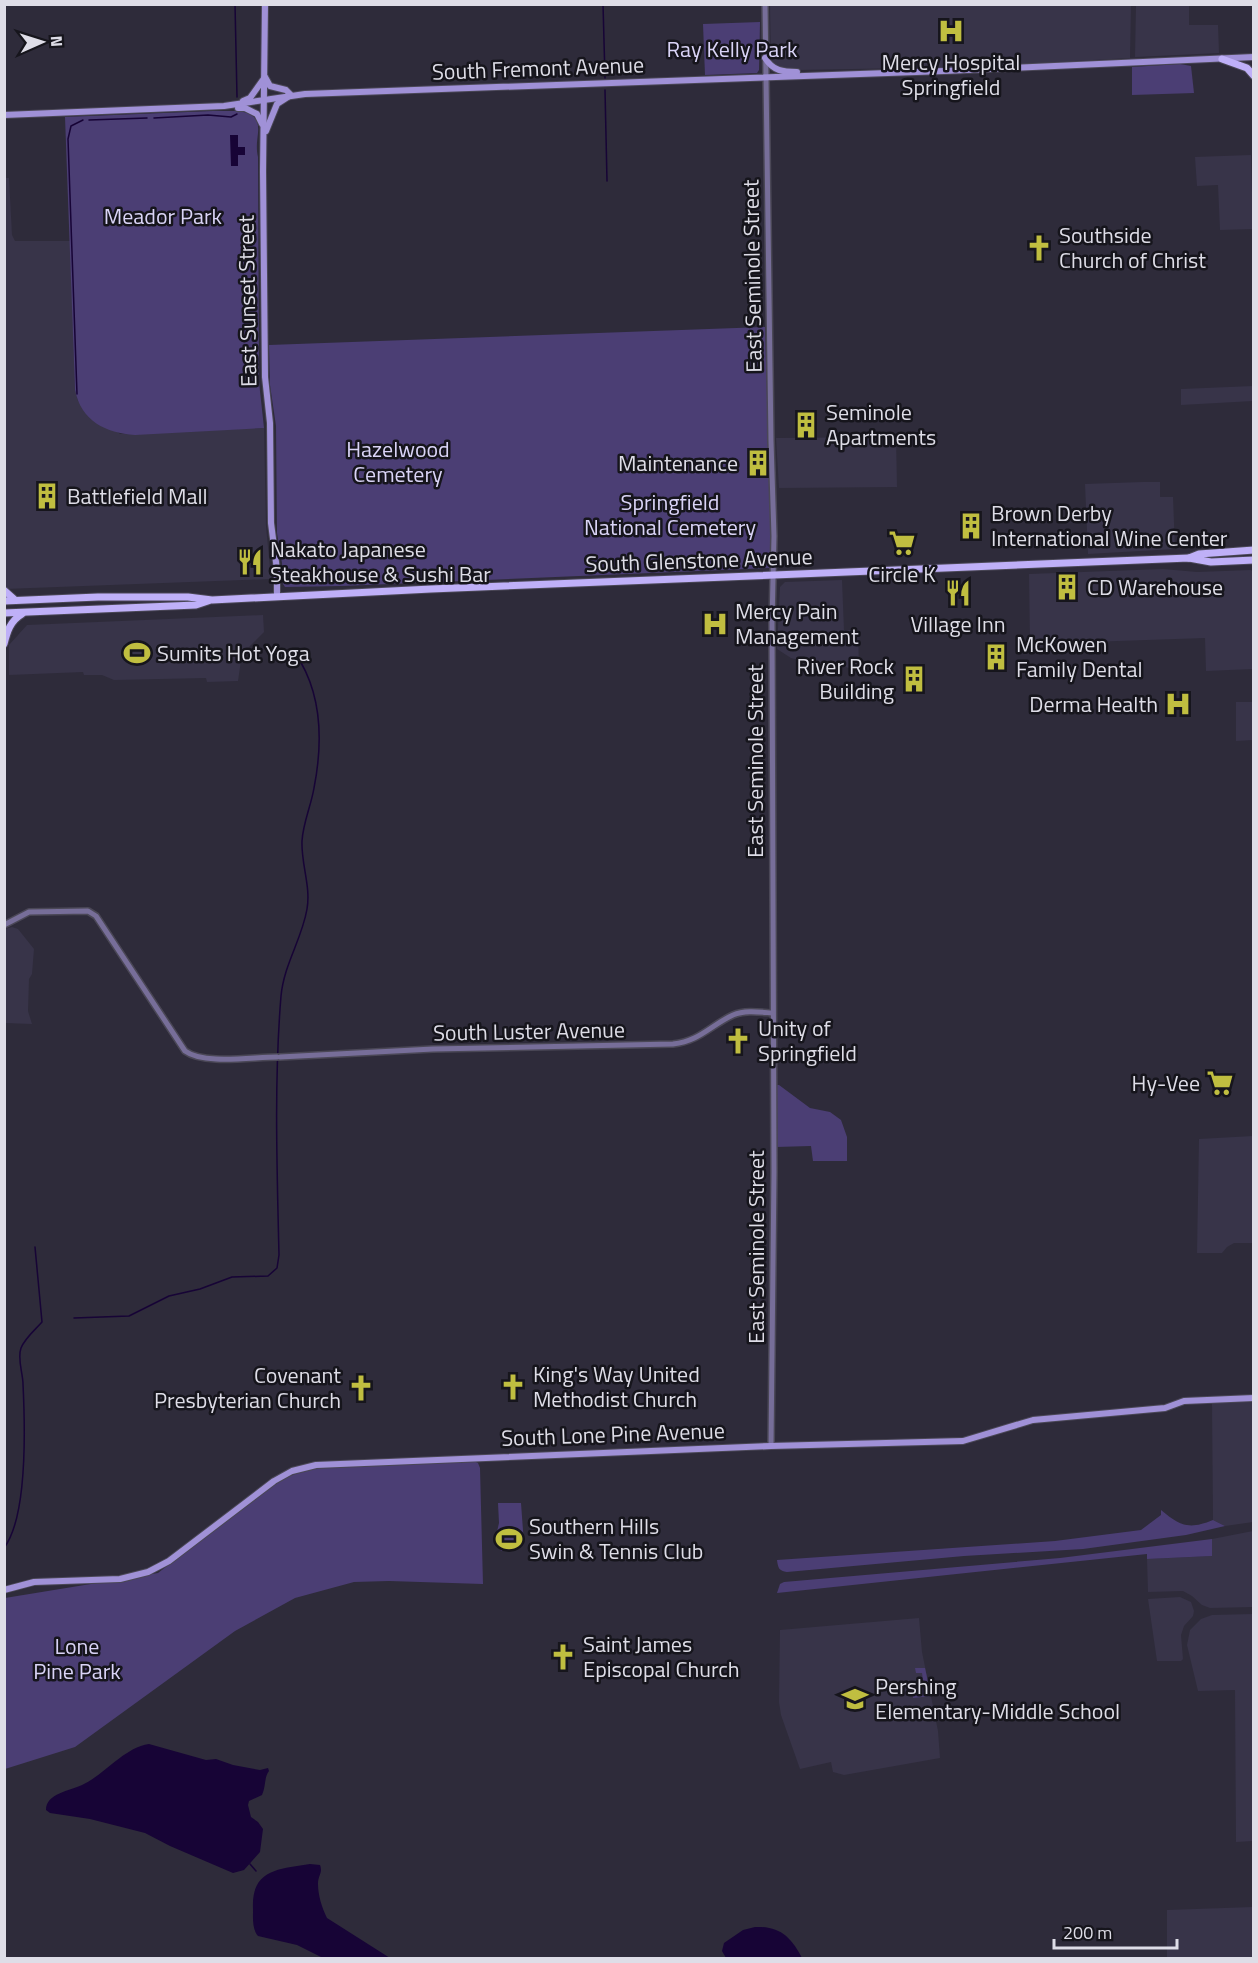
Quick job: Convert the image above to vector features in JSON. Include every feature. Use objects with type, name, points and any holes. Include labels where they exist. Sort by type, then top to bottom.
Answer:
[{"type":"main road","name":"East Sunset Street","points":[[265,4],[265,377],[270,423],[271,523],[277,570],[277,597]]},
{"type":"main road","name":"South Fremont Avenue","points":[[4,115],[227,106],[291,95],[1254,57]]},
{"type":"main road","points":[[765,58],[778,70],[808,73],[815,76]]},
{"type":"main road","points":[[1222,59],[1247,68],[1254,76]]},
{"type":"main road","points":[[227,106],[250,98],[265,77],[270,86],[286,90],[291,95],[277,104],[264,137]]},
{"type":"main road","points":[[227,106],[245,108],[257,114],[261,120],[264,137]]},
{"type":"main road","name":"South Glenstone Avenue","points":[[1188,558],[1199,554],[1254,549]]},
{"type":"main road","name":"South Glenstone Avenue","points":[[4,601],[188,597],[212,600],[1188,558],[1211,561],[1254,560]]},
{"type":"main road","points":[[1211,561],[1220,565],[1254,564]]},
{"type":"main road","points":[[4,591],[16,601]]},
{"type":"main road","name":"South Glenstone Avenue","points":[[4,613],[196,605],[212,600]]},
{"type":"main road","points":[[4,644],[12,623],[27,612]]},
{"type":"main road","name":"South Lone Pine Avenue","points":[[4,1590],[40,1581],[120,1579],[148,1572],[169,1561],[274,1481],[292,1471],[310,1466],[771,1446],[963,1441],[1033,1420],[1165,1408],[1184,1401],[1254,1398]]},
{"type":"street","name":"East Seminole Street","points":[[765,4],[774,575],[772,623],[774,1182],[771,1446]]},
{"type":"street","name":"South Luster Avenue","points":[[4,925],[29,912],[88,911],[96,916],[185,1051],[198,1058],[278,1057],[433,1049],[673,1044],[698,1038],[734,1015],[747,1012],[772,1013]]},
{"type":"shaded area","name":"Mercy Hospital Springfield","points":[[770,5],[1131,5],[1130,58],[966,67],[797,70],[771,63]]},
{"type":"shaded area","points":[[1136,5],[1189,5],[1189,25],[1218,25],[1219,53],[1135,57]]},
{"type":"shaded area","points":[[230,135],[238,135],[238,147],[245,147],[245,155],[238,155],[238,166],[231,166]]},
{"type":"shaded area","points":[[1251,155],[1253,229],[1220,230],[1218,185],[1197,186],[1195,157]]},
{"type":"shaded area","name":"Battlefield Mall","points":[[4,178],[9,178],[12,235],[15,241],[70,241],[75,390],[78,401],[120,434],[264,428],[266,526],[271,579],[5,589]]},
{"type":"shaded area","points":[[1253,386],[1253,401],[1181,405],[1181,389]]},
{"type":"shaded area","points":[[896,437],[897,487],[779,488],[776,438]]},
{"type":"shaded area","points":[[1160,482],[1160,497],[1173,497],[1175,549],[1088,554],[1085,484]]},
{"type":"shaded area","points":[[1163,569],[1197,572],[1251,570],[1253,572],[1253,669],[1206,671],[1205,638],[1030,644],[1029,574]]},
{"type":"shaded area","points":[[842,580],[844,630],[858,630],[859,668],[851,669],[836,663],[802,661],[791,658],[777,649],[780,587],[785,582]]},
{"type":"shaded area","points":[[263,615],[264,632],[242,654],[238,681],[207,682],[206,678],[114,680],[102,675],[84,675],[83,672],[9,675],[9,645],[27,625]]},
{"type":"shaded area","points":[[1236,702],[1253,702],[1253,740],[1236,741]]},
{"type":"shaded area","points":[[12,927],[18,929],[34,949],[32,974],[29,979],[28,1011],[32,1024],[5,1023],[5,929]]},
{"type":"shaded area","points":[[1253,1136],[1253,1243],[1234,1243],[1222,1253],[1197,1253],[1199,1139]]},
{"type":"shaded area","points":[[1253,1402],[1253,1522],[1225,1526],[1213,1520],[1212,1403]]},
{"type":"shaded area","points":[[1253,1531],[1253,1607],[1210,1608],[1183,1591],[1148,1592],[1147,1559],[1212,1556],[1212,1539]]},
{"type":"shaded area","points":[[1180,1597],[1191,1602],[1194,1611],[1181,1635],[1183,1659],[1181,1661],[1157,1661],[1148,1599]]},
{"type":"shaded area","points":[[1253,1614],[1253,1841],[1236,1842],[1235,1690],[1198,1691],[1187,1645],[1190,1630],[1201,1619],[1212,1615]]},
{"type":"shaded area","name":"Pershing Elementary-Middle School","points":[[919,1618],[922,1652],[938,1731],[940,1758],[844,1775],[833,1772],[831,1762],[800,1769],[781,1715],[779,1702],[780,1630]]},
{"type":"shaded area","points":[[149,1744],[206,1760],[216,1759],[260,1770],[268,1768],[262,1795],[249,1801],[248,1805],[251,1817],[263,1829],[260,1852],[244,1870],[233,1873],[145,1833],[90,1819],[50,1813],[46,1810],[47,1804],[54,1796],[82,1785],[131,1751]]},
{"type":"shaded area","points":[[310,1864],[320,1865],[319,1893],[327,1918],[390,1958],[323,1958],[297,1945],[258,1936],[253,1920],[254,1896],[262,1879],[278,1870]]},
{"type":"shaded area","points":[[1253,1907],[1253,1958],[1167,1958],[1167,1910]]},
{"type":"shaded area","points":[[755,1927],[771,1928],[784,1934],[794,1944],[802,1958],[726,1958],[722,1951],[724,1943],[743,1930]]},
{"type":"green space","name":"Ray Kelly Park","points":[[760,22],[759,70],[757,73],[705,75],[703,24]]},
{"type":"green space","points":[[1180,64],[1191,66],[1194,93],[1132,95],[1132,67]]},
{"type":"green space","name":"Meador Park","points":[[236,111],[250,114],[258,124],[259,382],[264,428],[124,434],[105,428],[89,417],[78,401],[75,390],[65,117]]},
{"type":"green space","name":"Hazelwood Cemetery","points":[[765,327],[770,568],[342,586],[285,587],[283,584],[277,533],[276,426],[270,385],[269,345]]},
{"type":"green space","points":[[776,1085],[810,1108],[830,1112],[841,1120],[847,1137],[847,1161],[813,1161],[811,1146],[776,1147]]},
{"type":"green space","name":"Lone Pine Park","points":[[474,1461],[480,1468],[483,1584],[354,1582],[295,1598],[235,1631],[75,1747],[5,1769],[5,1598],[158,1573],[267,1488],[313,1467]]},
{"type":"green space","points":[[498,1503],[521,1503],[524,1544],[501,1551],[496,1536],[499,1523]]},
{"type":"green space","points":[[1161,1510],[1185,1525],[1197,1525],[1213,1520],[1225,1526],[1186,1535],[1083,1549],[964,1556],[787,1572],[779,1569],[777,1560],[1055,1541],[1141,1530],[1161,1515]]},
{"type":"green space","points":[[1212,1539],[1212,1556],[1147,1559],[1147,1554],[777,1593],[780,1584],[784,1582],[1060,1558]]},
{"type":"green space","points":[[915,1668],[925,1668],[931,1696],[913,1698],[913,1689],[924,1687],[922,1673],[916,1673]]},
{"type":"waterway","points":[[235,4],[237,97]]},
{"type":"waterway","points":[[603,4],[605,78]]},
{"type":"waterway","points":[[605,90],[607,181]]},
{"type":"waterway","points":[[154,118],[208,115],[231,117],[237,114]]},
{"type":"waterway","points":[[89,120],[147,118]]},
{"type":"waterway","points":[[77,394],[68,139],[71,126],[83,120]]},
{"type":"waterway","points":[[74,1318],[129,1316],[169,1296],[200,1289],[232,1277],[268,1276],[277,1268],[279,1255],[277,1093],[281,996],[307,909],[308,892],[302,841],[319,753],[318,718],[311,684],[295,653]]},
{"type":"waterway","points":[[4,1548],[12,1533],[17,1515],[23,1469],[24,1402],[20,1352],[25,1341],[42,1322],[35,1247]]},
{"type":"waterway","points":[[250,1864],[256,1871]]},
{"type":"place","name":"Mercy Hospital Springfield","points":[[951,31]]},
{"type":"place","name":"Southside Church of Christ","points":[[1039,248]]},
{"type":"place","name":"Seminole Apartments","points":[[806,425]]},
{"type":"place","name":"Maintenance","points":[[758,463]]},
{"type":"place","name":"Battlefield Mall","points":[[47,496]]},
{"type":"place","name":"Brown Derby International Wine Center","points":[[971,526]]},
{"type":"place","name":"Circle K","points":[[902,543]]},
{"type":"place","name":"Nakato Japanese Steakhouse & Sushi Bar","points":[[250,562]]},
{"type":"place","name":"CD Warehouse","points":[[1067,587]]},
{"type":"place","name":"Village Inn","points":[[958,593]]},
{"type":"place","name":"Mercy Pain Management","points":[[715,624]]},
{"type":"place","name":"Sumits Hot Yoga","points":[[137,653]]},
{"type":"place","name":"McKowen Family Dental","points":[[996,657]]},
{"type":"place","name":"River Rock Building","points":[[914,679]]},
{"type":"place","name":"Derma Health","points":[[1178,704]]},
{"type":"place","name":"Unity of Springfield","points":[[738,1041]]},
{"type":"place","name":"Hy-Vee","points":[[1220,1083]]},
{"type":"place","name":"King's Way United Methodist Church","points":[[513,1387]]},
{"type":"place","name":"Covenant Presbyterian Church","points":[[361,1388]]},
{"type":"place","name":"Southern Hills Swin & Tennis Club","points":[[509,1539]]},
{"type":"place","name":"Saint James Episcopal Church","points":[[563,1657]]},
{"type":"place","name":"Pershing Elementary-Middle School","points":[[855,1699]]},
{"type":"park label","name":"Springfield National Cemetery","points":[[670,514]]}]
